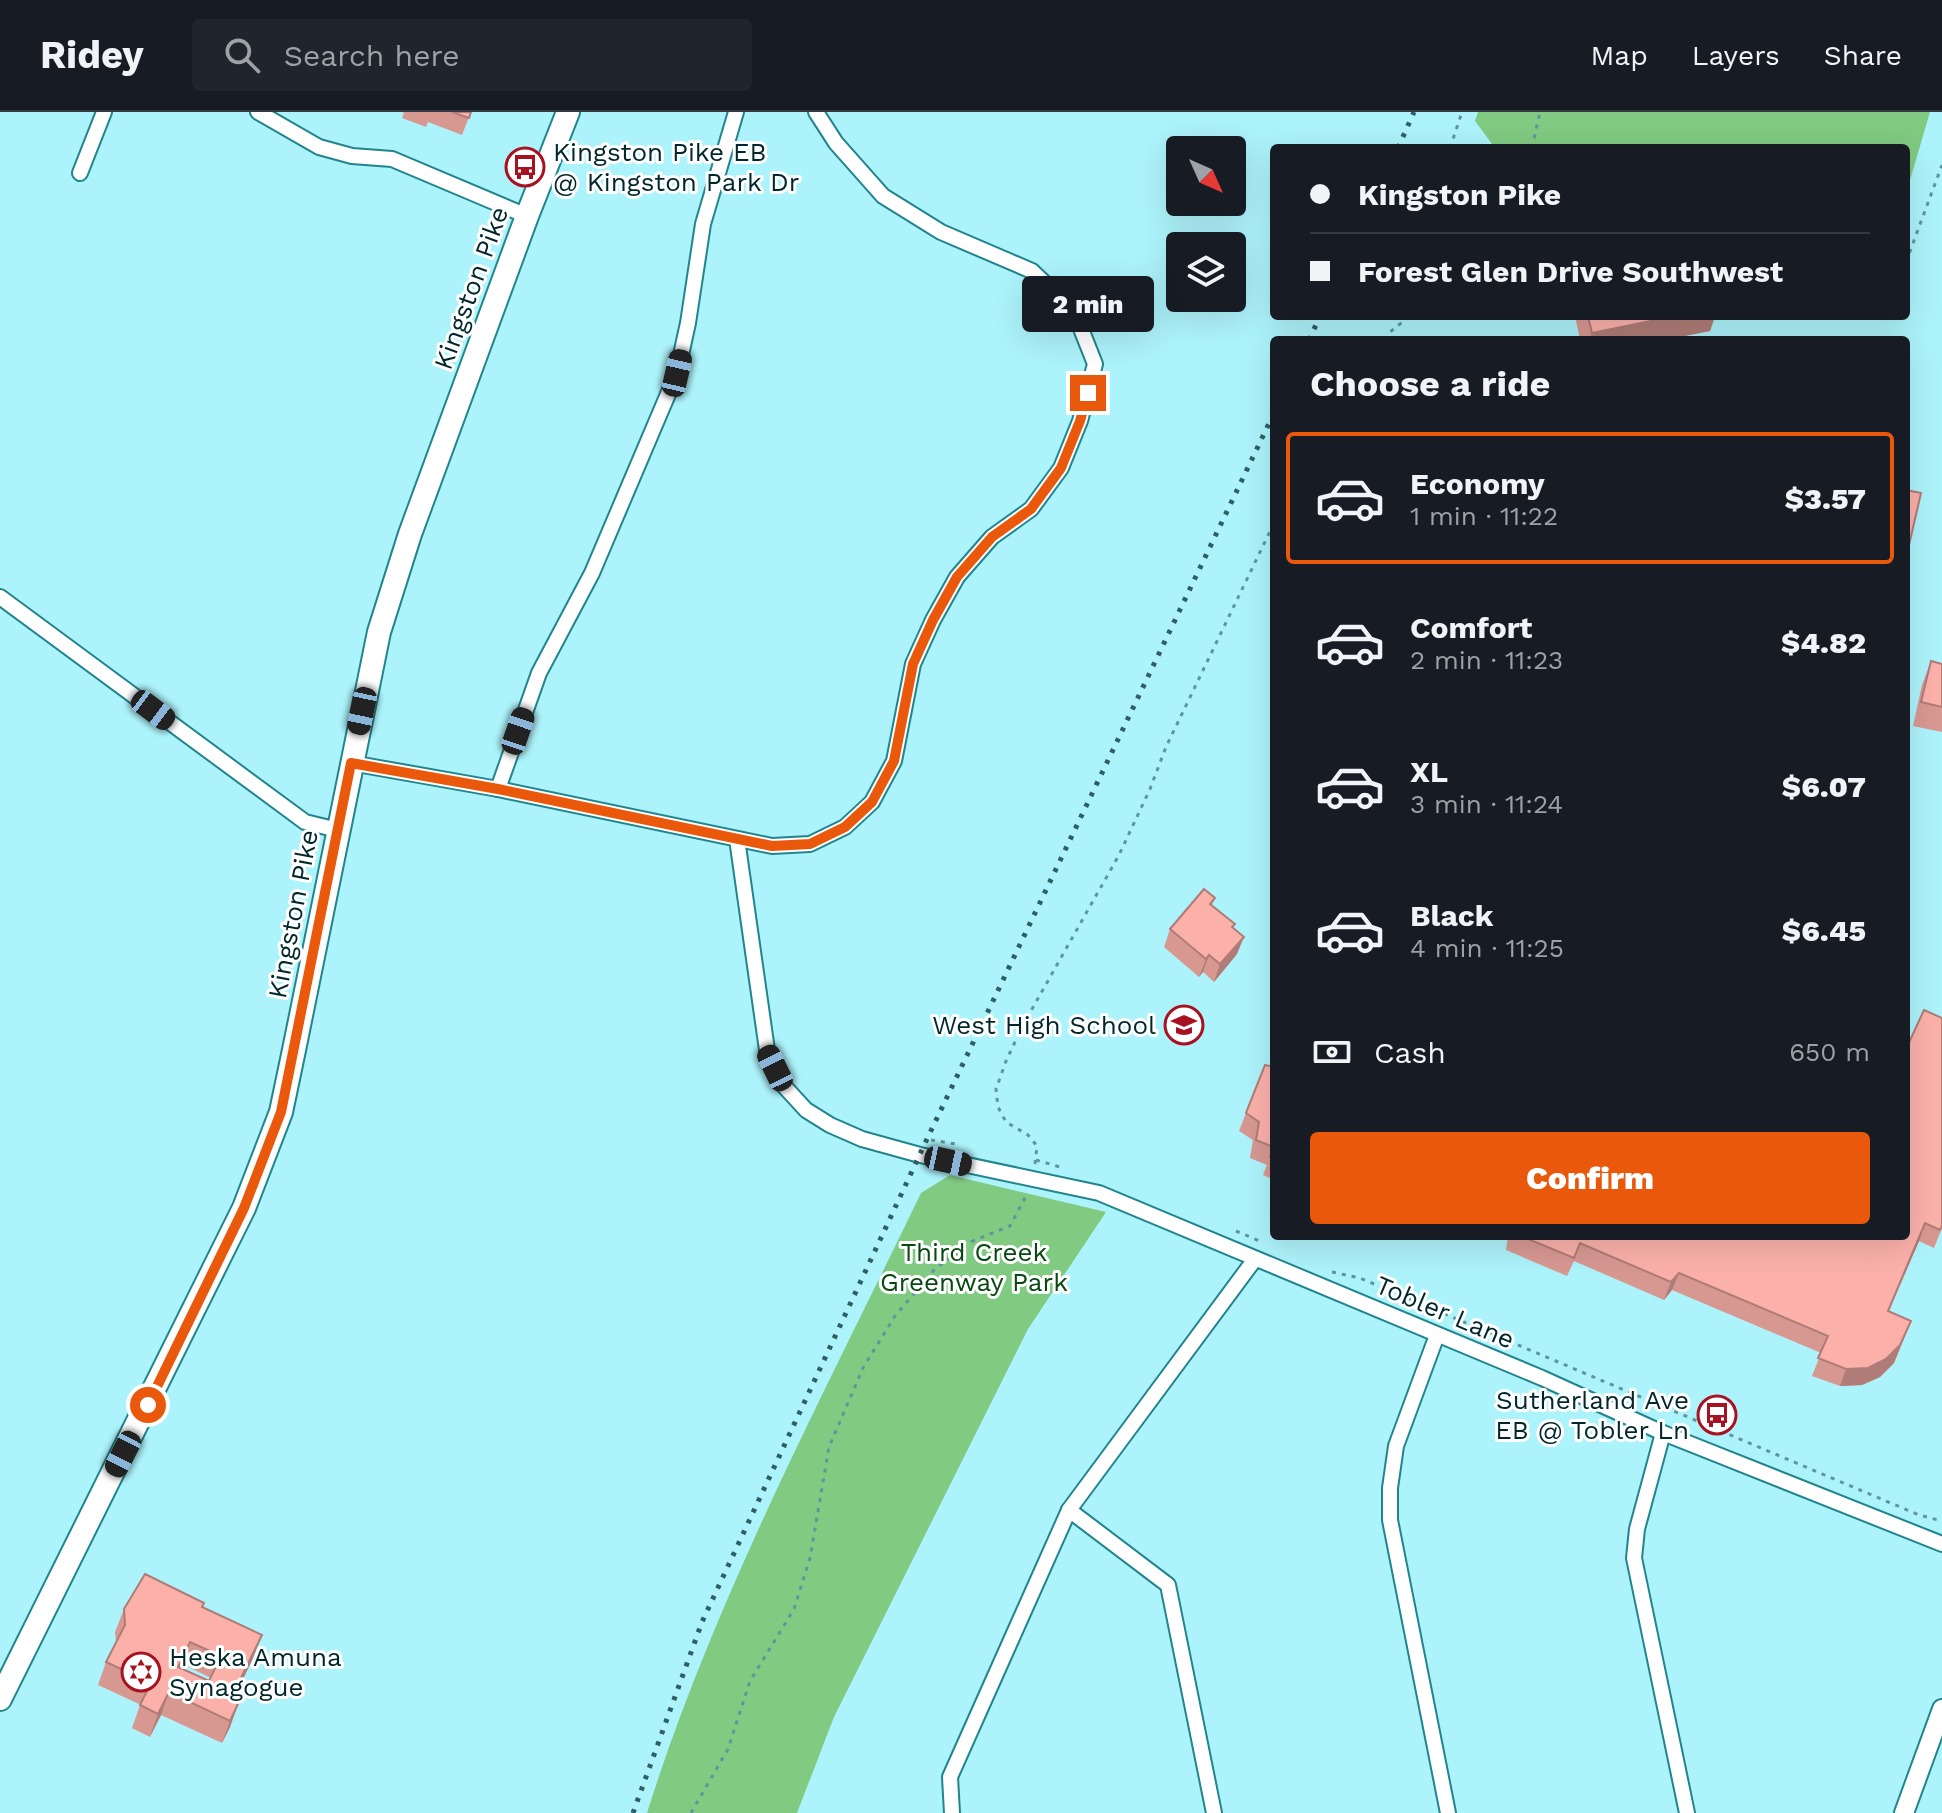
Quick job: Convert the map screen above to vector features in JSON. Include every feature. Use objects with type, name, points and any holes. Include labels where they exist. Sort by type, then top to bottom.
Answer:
[{"type":"main road","name":"Kingston Pike","points":[[0,1699],[185,1332],[265,1157],[281,1112],[379,632],[405,548],[568,112]]},
{"type":"street","points":[[80,173],[104,112]]},
{"type":"street","points":[[258,112],[319,147],[352,156],[392,159],[527,216]]},
{"type":"street","points":[[498,789],[539,673],[592,573],[677,373],[703,224],[736,112]]},
{"type":"street","points":[[351,763],[498,789],[772,846],[810,844],[845,827],[872,802],[894,761],[913,664],[933,620],[957,577],[992,537],[1031,509],[1061,468],[1080,421],[1095,364],[1074,311],[1032,271],[941,232],[883,196],[836,143],[816,112]]},
{"type":"street","points":[[0,597],[305,822],[338,830]]},
{"type":"street","name":"Tobler Lane","points":[[737,839],[767,1050],[784,1086],[806,1110],[830,1125],[862,1139],[920,1155],[1099,1193],[1542,1378],[1663,1433],[1942,1544]]},
{"type":"street","points":[[952,1813],[950,1777],[1069,1510],[1255,1259]]},
{"type":"street","points":[[1437,1335],[1396,1446],[1390,1488],[1390,1520],[1448,1813]]},
{"type":"street","points":[[1663,1433],[1637,1529],[1634,1558],[1687,1813]]},
{"type":"street","points":[[1069,1510],[1168,1585],[1214,1813]]},
{"type":"street","points":[[1904,1813],[1937,1738],[1942,1709]]},
{"type":"path","points":[[1451,144],[1462,112]]},
{"type":"path","points":[[1533,144],[1540,112]]},
{"type":"path","points":[[1910,251],[1942,165]]},
{"type":"path","points":[[1388,336],[1405,320]]},
{"type":"path","points":[[1036,1159],[1065,1169]]},
{"type":"path","points":[[1232,1230],[1272,1247]]},
{"type":"path","points":[[1326,1270],[1360,1278],[1919,1515],[1942,1521]]},
{"type":"green space","points":[[1478,112],[1930,112],[1910,180],[1910,144],[1492,144],[1475,121]]},
{"type":"green space","name":"Third Creek Greenway Park","points":[[950,1175],[1106,1212],[1028,1329],[834,1717],[797,1813],[647,1813],[705,1654],[809,1421],[921,1193]]},
{"type":"building","points":[[452,112],[471,112],[469,118]]},
{"type":"building","points":[[1589,320],[1655,320],[1592,333]]},
{"type":"building","points":[[1910,491],[1921,493],[1910,541]]},
{"type":"building","points":[[1931,661],[1942,664],[1942,707],[1921,702]]},
{"type":"building","points":[[1204,889],[1215,898],[1210,904],[1235,924],[1232,927],[1244,937],[1220,964],[1209,955],[1206,959],[1170,929]]},
{"type":"building","points":[[1924,1010],[1942,1018],[1942,1225],[1940,1230],[1925,1223],[1888,1311],[1911,1321],[1900,1345],[1886,1359],[1868,1368],[1846,1369],[1818,1358],[1828,1336],[1679,1273],[1671,1282],[1580,1243],[1574,1258],[1531,1240],[1910,1240],[1910,1040]]},
{"type":"building","points":[[1265,1065],[1270,1066],[1270,1145],[1256,1140],[1259,1122],[1246,1113]]},
{"type":"building","name":"Heska Amuna Synagogue","points":[[145,1574],[204,1603],[202,1607],[262,1635],[230,1700],[238,1704],[230,1721],[169,1692],[158,1714],[140,1705],[150,1685],[147,1681],[106,1662],[125,1625],[124,1609]],"holes":[[[190,1642],[221,1656],[209,1681],[178,1667]]]},
{"type":"railway","points":[[1400,144],[1414,112]]},
{"type":"railway","points":[[1311,336],[1318,320]]},
{"type":"railway","points":[[633,1813],[702,1622],[927,1139],[1270,421]]},
{"type":"place","name":"Kingston Pike EB @ Kingston Park Dr","points":[[525,167]]},
{"type":"place","name":"West High School","points":[[1184,1025]]},
{"type":"place","name":"Sutherland Ave EB @ Tobler Ln","points":[[1717,1415]]},
{"type":"place","name":"Heska Amuna Synagogue","points":[[141,1672]]},
{"type":"route","points":[[148,1405],[244,1208],[281,1112],[351,763],[498,789],[772,846],[810,844],[845,827],[872,802],[894,761],[913,664],[957,577],[992,537],[1031,509],[1061,468],[1088,393]]}]
